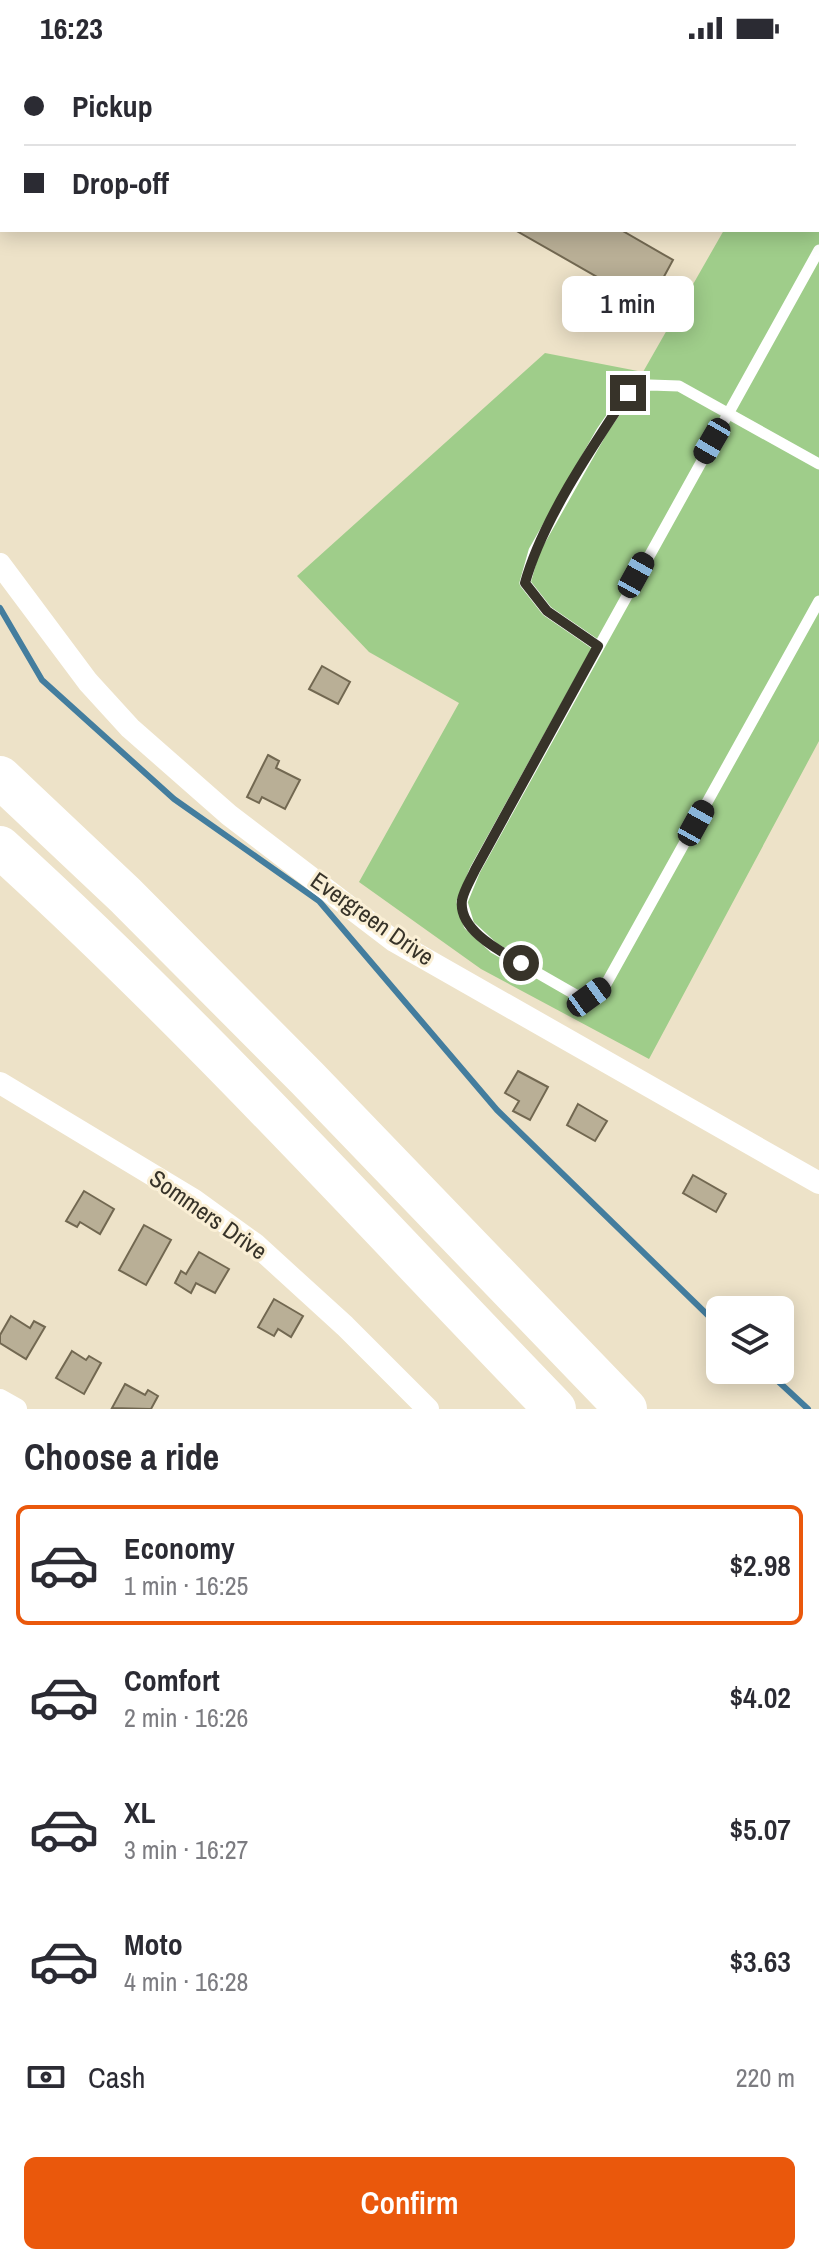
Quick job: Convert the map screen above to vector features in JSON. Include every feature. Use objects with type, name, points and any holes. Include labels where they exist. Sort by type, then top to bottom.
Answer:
[{"type":"highway","points":[[0,777],[125,895],[307,1078],[626,1409]]},
{"type":"highway","points":[[0,847],[108,948],[230,1071],[555,1409]]},
{"type":"highway","points":[[0,869],[108,948]]},
{"type":"street","name":"Evergreen Drive","points":[[0,564],[88,682],[130,728],[229,815],[382,931],[819,1183]]},
{"type":"street","name":"Sommers Drive","points":[[0,1083],[194,1200],[255,1244],[345,1326],[428,1409]]},
{"type":"street","points":[[0,1400],[16,1409]]},
{"type":"lane","points":[[819,250],[475,870],[462,902],[469,925],[494,948],[576,995],[589,997],[606,984],[819,601]]},
{"type":"lane","points":[[598,646],[547,611],[525,583],[534,551],[602,431],[628,393],[650,385],[679,386],[819,464]]},
{"type":"green space","points":[[723,232],[819,232],[819,741],[649,1059],[481,969],[359,882],[459,703],[369,652],[297,576],[545,353],[643,372]]},
{"type":"building","points":[[518,232],[624,232],[673,260],[648,306]]},
{"type":"building","points":[[322,666],[350,682],[338,704],[309,689]]},
{"type":"building","points":[[268,755],[279,761],[276,768],[300,780],[285,809],[262,797],[259,803],[247,797]]},
{"type":"building","points":[[518,1071],[548,1087],[530,1120],[513,1111],[519,1101],[505,1093]]},
{"type":"building","points":[[578,1104],[607,1121],[595,1141],[567,1125]]},
{"type":"building","points":[[693,1175],[726,1194],[716,1212],[683,1193]]},
{"type":"building","points":[[84,1191],[114,1209],[100,1234],[80,1222],[77,1227],[66,1221]]},
{"type":"building","points":[[144,1225],[171,1240],[146,1285],[119,1270]]},
{"type":"building","points":[[199,1252],[229,1269],[215,1293],[196,1283],[191,1293],[175,1283],[181,1271],[186,1274]]},
{"type":"building","points":[[274,1299],[303,1316],[291,1337],[278,1329],[274,1336],[258,1327]]},
{"type":"building","points":[[11,1316],[30,1328],[34,1321],[45,1327],[26,1359],[0,1343],[0,1335]]},
{"type":"building","points":[[72,1351],[86,1360],[89,1356],[101,1363],[84,1394],[56,1378]]},
{"type":"building","points":[[125,1384],[145,1395],[148,1390],[158,1396],[151,1409],[112,1408]]},
{"type":"waterway","points":[[0,608],[42,680],[174,799],[319,901],[497,1110],[706,1313]]},
{"type":"waterway","points":[[781,1384],[808,1409]]},
{"type":"route","points":[[521,963],[494,948],[469,925],[462,902],[475,870],[598,646],[547,611],[525,583],[534,551],[602,431],[628,393]]}]
